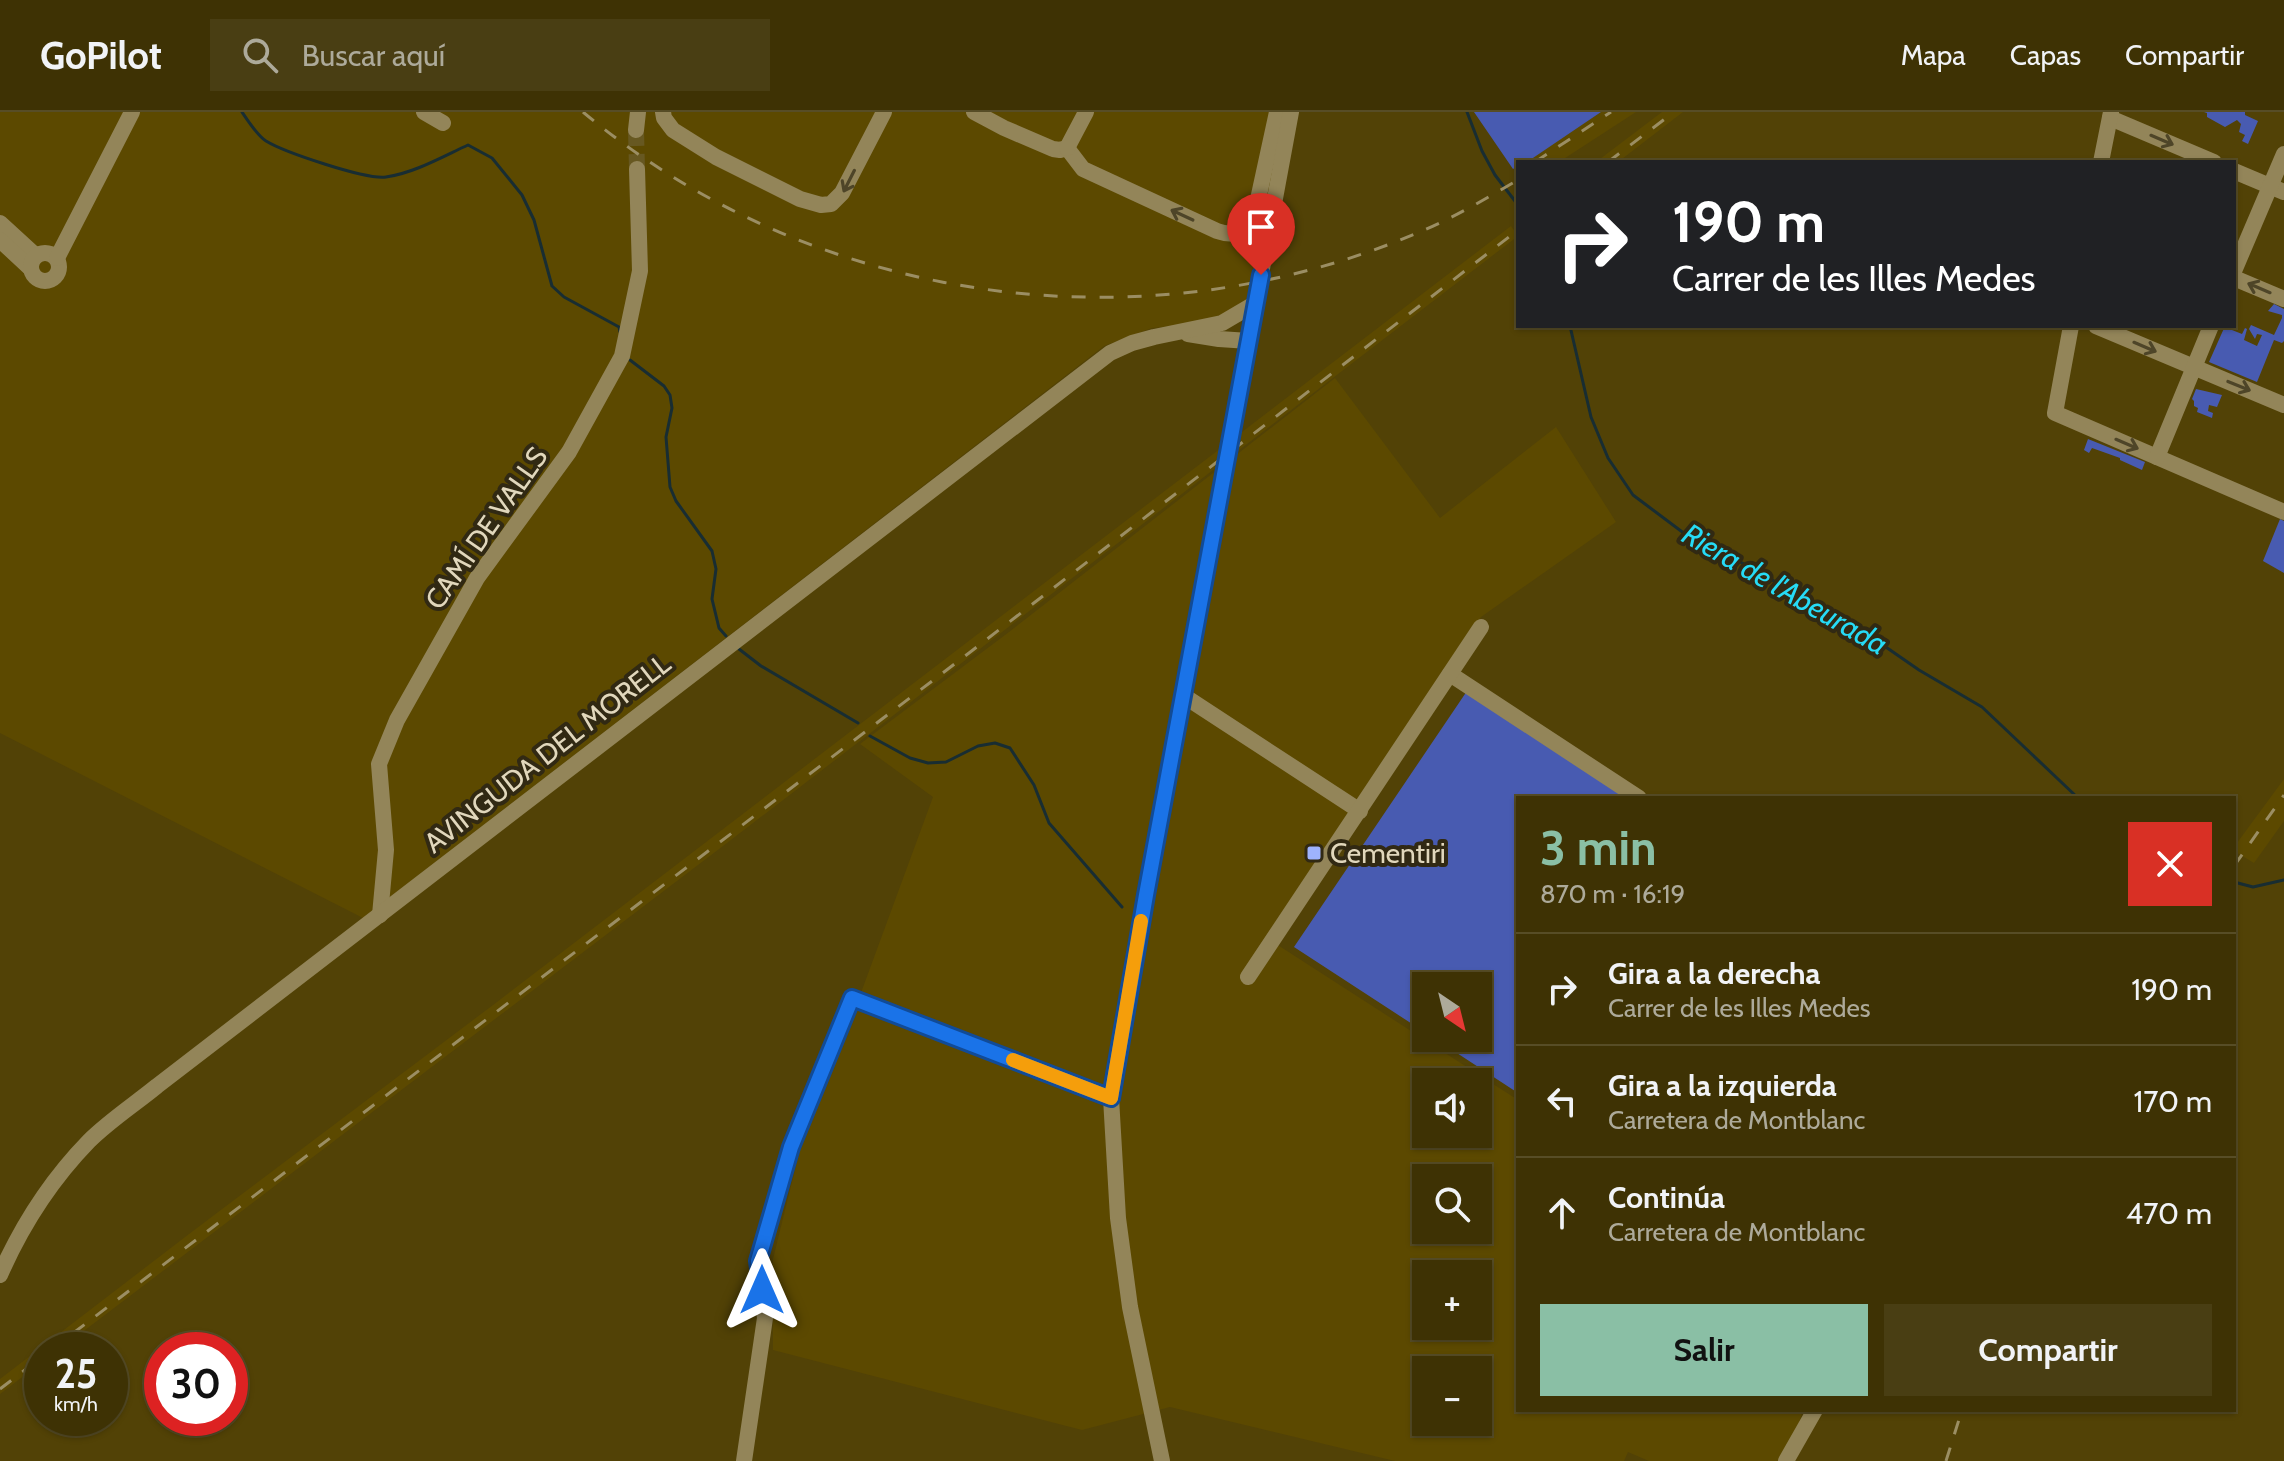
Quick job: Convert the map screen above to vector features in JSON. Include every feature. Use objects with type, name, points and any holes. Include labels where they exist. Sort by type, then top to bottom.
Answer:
[{"type":"street","points":[[0,223],[34,262],[35,277],[50,280],[59,271],[57,258],[132,112]]},
{"type":"street","points":[[424,112],[443,123]]},
{"type":"street","points":[[636,130],[638,112]]},
{"type":"street","points":[[663,112],[673,130],[716,157],[800,199],[827,205],[835,202],[842,193],[884,112]]},
{"type":"street","points":[[974,112],[1004,128],[1060,150],[1067,148],[1086,112]]},
{"type":"street","points":[[1067,148],[1083,169],[1217,231],[1236,234],[1247,228],[1254,218],[1277,112]]},
{"type":"street","points":[[1277,112],[1280,176]]},
{"type":"street","points":[[1162,1461],[1130,1307],[1121,1244],[1111,1098],[1291,112]]},
{"type":"street","points":[[2101,160],[2110,115],[2210,160]]},
{"type":"street","points":[[2236,267],[2277,189],[2284,154]]},
{"type":"street","name":"CAMÍ DE VALLS","points":[[380,915],[386,850],[379,764],[397,720],[470,591],[569,452],[622,356],[640,271],[637,169]]},
{"type":"street","points":[[2236,172],[2277,189]]},
{"type":"street","points":[[0,240],[34,262]]},
{"type":"street","points":[[34,262],[45,253],[57,258]]},
{"type":"street","points":[[2236,279],[2284,299]]},
{"type":"street","points":[[1220,331],[1256,303]]},
{"type":"street","points":[[2071,328],[2055,413],[2284,512]]},
{"type":"street","points":[[2101,328],[2284,405]]},
{"type":"street","points":[[2157,457],[2210,328]]},
{"type":"street","points":[[1220,331],[1249,338]]},
{"type":"street","points":[[1220,331],[1244,372]]},
{"type":"street","name":"AVINGUDA DEL MORELL","points":[[0,1275],[15,1240],[57,1177],[90,1139],[157,1086],[1110,353],[1132,343],[1178,333],[1220,331]]},
{"type":"street","points":[[1248,977],[1481,627]]},
{"type":"street","points":[[1450,674],[1636,796]]},
{"type":"street","points":[[1184,696],[1360,811]]},
{"type":"street","points":[[744,1461],[765,1318],[758,1261],[791,1147],[852,998],[1111,1098]]},
{"type":"street","points":[[1786,1461],[1814,1412]]},
{"type":"shaded area","points":[[0,112],[1285,112],[1257,270],[1244,319],[1152,328],[1104,346],[363,918],[0,733]]},
{"type":"shaded area","points":[[1474,112],[1601,112],[1530,160],[1516,160],[1513,169]]},
{"type":"shaded area","points":[[1601,112],[1636,112],[1562,160],[1532,158]]},
{"type":"shaded area","points":[[1662,112],[1683,112],[1621,160],[1599,160]]},
{"type":"shaded area","points":[[2204,112],[2245,112],[2245,115],[2258,121],[2248,144],[2242,141],[2245,135],[2239,132],[2241,124],[2237,120],[2225,127]]},
{"type":"shaded area","points":[[1511,226],[1516,238],[727,843],[83,1332],[61,1332]]},
{"type":"shaded area","points":[[2274,304],[2284,309],[2284,341],[2274,340],[2257,382],[2209,362],[2224,328],[2242,334],[2247,329],[2244,340],[2257,346],[2262,335],[2257,334],[2255,339],[2249,329],[2251,325],[2274,335],[2282,315],[2268,311]]},
{"type":"shaded area","points":[[1335,378],[1440,518],[1556,427],[1616,522],[1481,617],[1267,938],[1412,1032],[1412,1052],[1444,1052],[1468,1068],[1412,1068],[1412,1148],[1492,1148],[1492,1083],[1516,1099],[1516,1412],[1802,1412],[1781,1461],[1649,1461],[1628,1452],[1624,1461],[1395,1461],[1170,1407],[1082,1430],[773,1350],[773,1259],[803,1137],[855,1009],[933,797],[860,744]]},
{"type":"shaded area","points":[[2196,389],[2222,395],[2217,407],[2209,405],[2212,418],[2197,412],[2192,399]]},
{"type":"shaded area","points":[[2088,439],[2145,462],[2142,470],[2092,448],[2089,453],[2084,450]]},
{"type":"shaded area","points":[[2280,519],[2284,521],[2284,573],[2263,561]]},
{"type":"shaded area","points":[[1467,691],[1626,796],[1516,796],[1516,1092],[1492,1076],[1492,1068],[1480,1068],[1455,1052],[1492,1052],[1492,972],[1412,972],[1412,1024],[1294,947]]},
{"type":"shaded area","points":[[2284,779],[2284,821],[2254,863],[2236,852],[2236,844]]},
{"type":"shaded area","points":[[24,1361],[24,1376],[0,1394],[0,1379]]},
{"type":"waterway","points":[[242,112],[256,132],[276,146],[344,170],[376,177],[407,172],[468,145],[492,158],[522,195],[534,220],[552,286],[564,297],[619,327],[620,332]]},
{"type":"waterway","name":"Riera de l'Abeurada","points":[[1467,112],[1495,175],[1516,202]]},
{"type":"waterway","name":"Riera de l'Abeurada","points":[[1570,328],[1591,417],[1608,458],[1633,495],[1693,540],[1717,553],[1728,555],[1867,634],[1919,670],[1982,707],[2076,796]]},
{"type":"waterway","points":[[630,360],[664,386],[670,395],[672,408],[666,437],[670,487],[676,501],[712,551],[716,569],[712,599],[719,628],[726,636]]},
{"type":"waterway","points":[[739,649],[761,666],[858,723]]},
{"type":"waterway","points":[[870,736],[910,758],[928,763],[946,762],[978,746],[995,743],[1010,748],[1034,785],[1049,823],[1122,907]]},
{"type":"waterway","name":"Riera de l'Abeurada","points":[[2236,883],[2253,887],[2284,880]]},
{"type":"tunnel","points":[[636,130],[637,169]]},
{"type":"railway","points":[[583,112],[674,178],[773,229],[877,267],[985,289],[1096,297],[1206,290],[1316,268],[1422,231],[1516,181]]},
{"type":"railway","points":[[1538,160],[1611,112]]},
{"type":"railway","points":[[1611,160],[1674,112]]},
{"type":"railway","points":[[75,1332],[969,653],[1516,232]]},
{"type":"railway","points":[[2236,863],[2284,795]]},
{"type":"railway","points":[[0,1389],[24,1371]]},
{"type":"railway","points":[[1946,1461],[1961,1412]]},
{"type":"slow traffic","points":[[1013,1060],[1111,1098],[1141,921]]},
{"type":"place","name":"Cementiri","points":[[1314,853]]},
{"type":"route","points":[[762,1290],[758,1261],[791,1147],[852,998],[1111,1098],[1261,275]]}]
